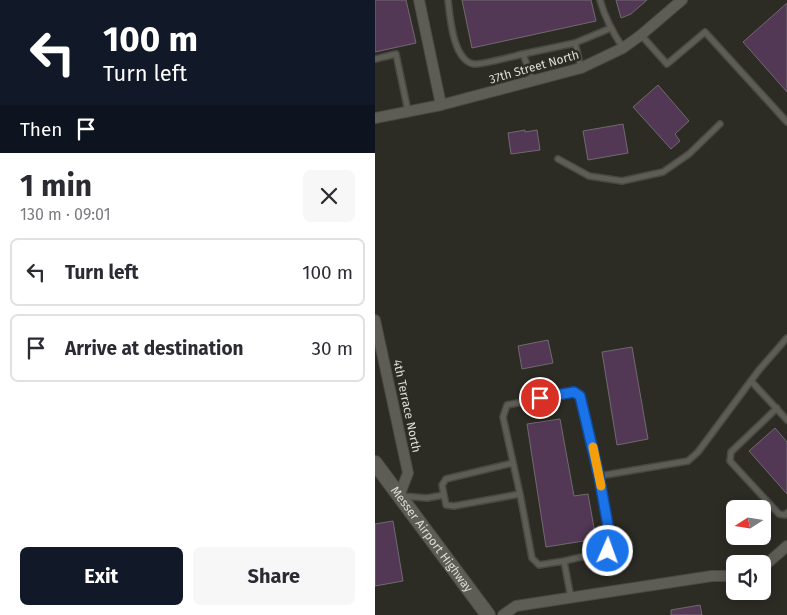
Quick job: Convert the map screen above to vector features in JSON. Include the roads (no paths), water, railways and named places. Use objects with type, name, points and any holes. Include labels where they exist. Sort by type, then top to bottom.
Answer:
[{"type":"main road","name":"Messer Airport Highway","points":[[375,462],[488,615]]},
{"type":"street","points":[[419,0],[441,105]]},
{"type":"street","name":"37th Street North","points":[[375,118],[441,105],[534,82],[581,68],[623,48],[682,0]]},
{"type":"street","name":"4th Terrace North","points":[[375,320],[409,473],[399,496]]},
{"type":"street","points":[[771,561],[786,550]]},
{"type":"street","points":[[503,615],[516,606],[712,576],[726,576]]},
{"type":"lane","points":[[448,0],[457,50],[463,59],[474,64],[575,43],[611,28]]},
{"type":"lane","points":[[600,0],[611,28],[623,48]]},
{"type":"lane","points":[[641,35],[667,64],[705,32],[787,122]]},
{"type":"lane","points":[[575,43],[581,68]]},
{"type":"lane","points":[[375,59],[396,54],[408,111]]},
{"type":"lane","points":[[523,54],[534,82]]},
{"type":"lane","points":[[558,159],[589,176],[622,181],[663,172],[689,154],[720,124]]},
{"type":"lane","points":[[599,476],[688,461],[698,452],[751,381],[787,338]]},
{"type":"lane","points":[[751,381],[787,420]]},
{"type":"lane","points":[[574,392],[580,396],[599,476],[611,542],[608,551],[539,565],[532,558],[503,417],[507,405],[574,392]]},
{"type":"lane","points":[[777,408],[731,452],[731,461],[779,514],[785,515],[787,513]]},
{"type":"lane","points":[[513,463],[446,479],[442,485],[446,505],[454,506],[519,494]]},
{"type":"lane","points":[[399,496],[427,498],[444,495]]},
{"type":"lane","points":[[564,561],[571,598]]}]
